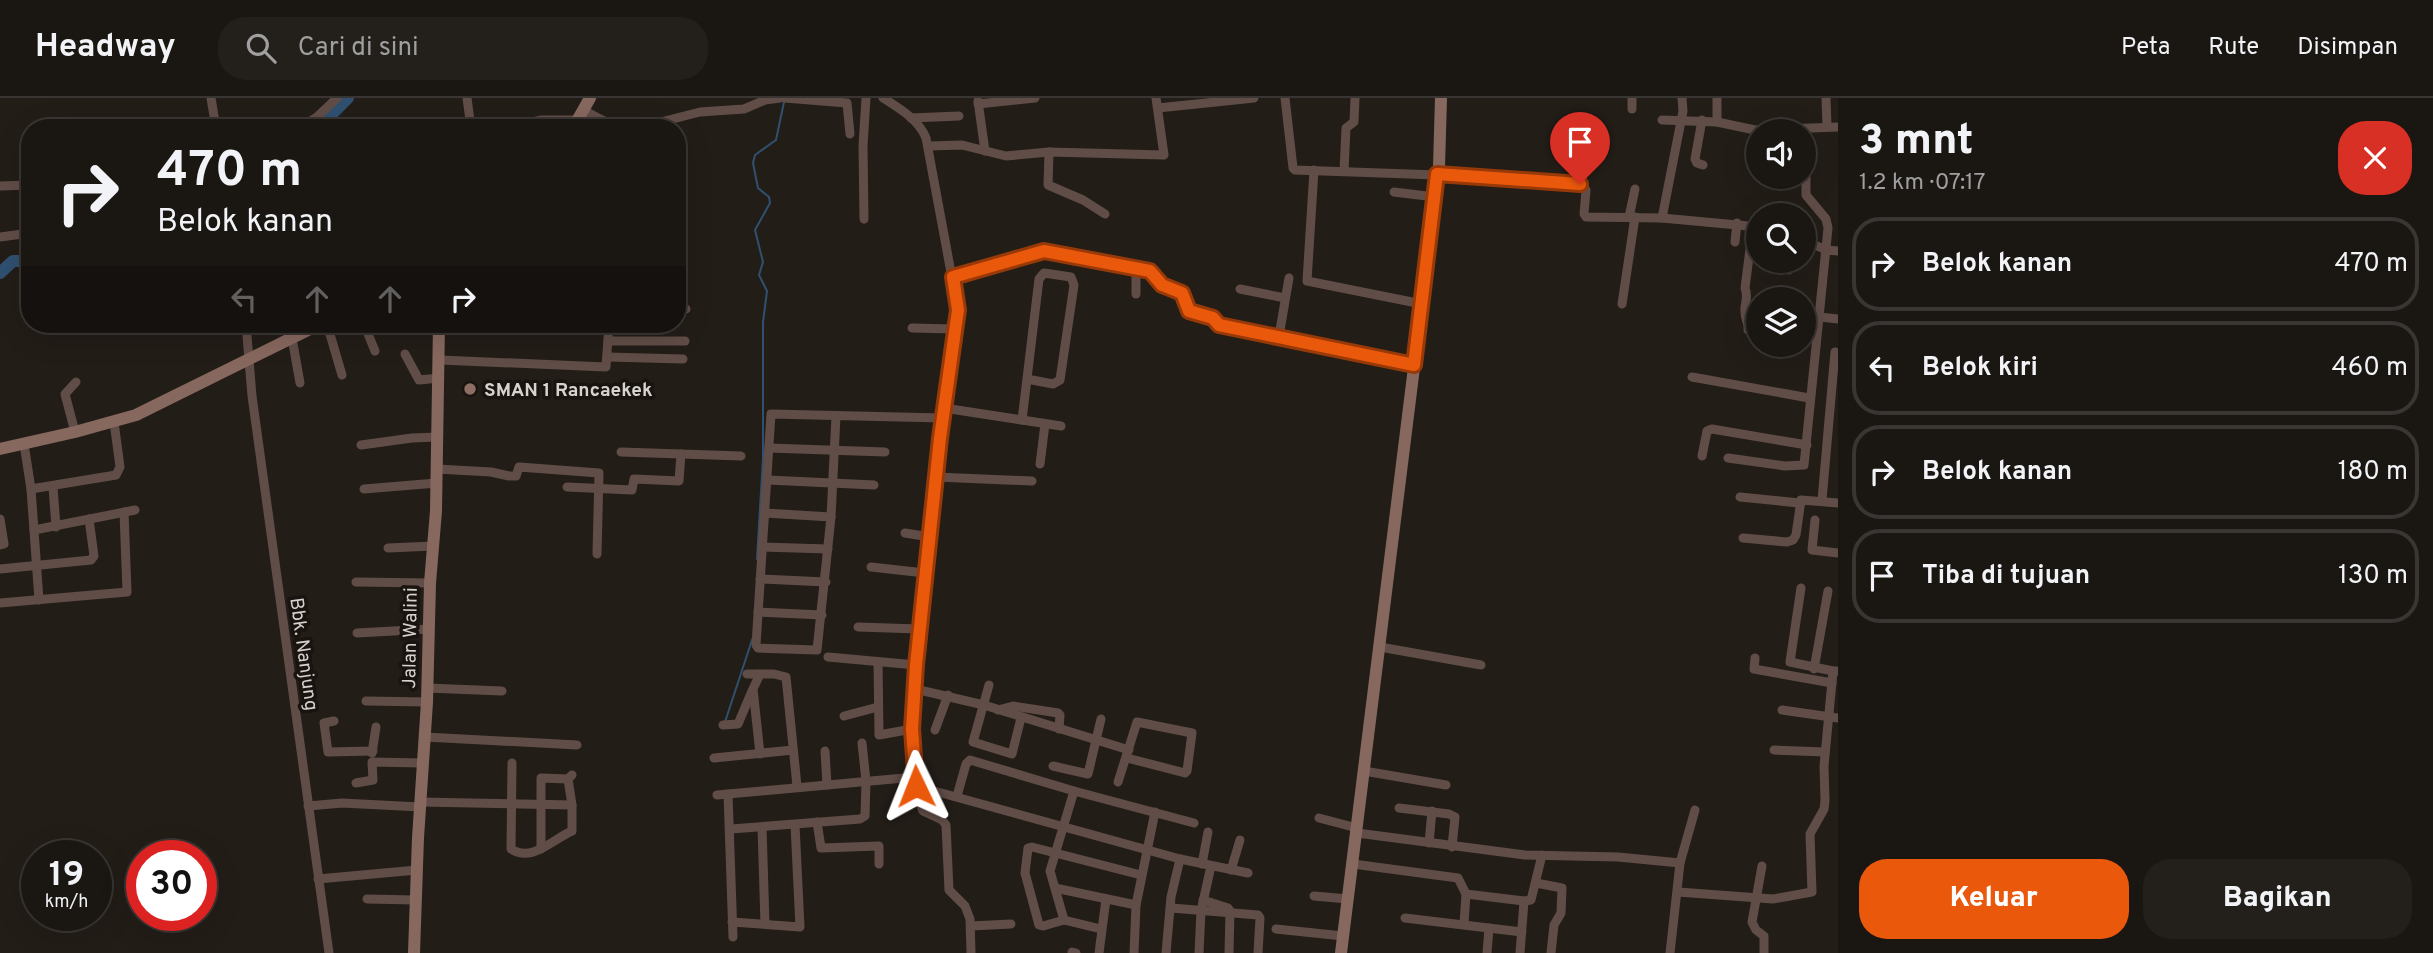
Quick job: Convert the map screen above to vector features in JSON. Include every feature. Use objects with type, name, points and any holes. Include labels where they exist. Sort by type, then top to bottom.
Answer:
[{"type":"street","points":[[211,98],[214,119]]},
{"type":"street","points":[[314,119],[337,98]]},
{"type":"street","points":[[467,98],[470,119]]},
{"type":"street","points":[[578,119],[590,98]]},
{"type":"street","points":[[674,119],[700,112],[744,108],[765,100],[784,98],[847,103],[850,134]]},
{"type":"street","points":[[864,219],[863,146],[866,98]]},
{"type":"street","points":[[883,98],[920,127],[929,146],[958,310],[925,573],[912,729],[917,797],[923,811],[942,820],[946,825],[949,890],[965,906],[971,926],[971,953]]},
{"type":"street","points":[[985,151],[978,101],[1035,98]]},
{"type":"street","points":[[929,146],[962,145],[1006,156],[1049,152],[1164,155],[1157,103],[1254,98]]},
{"type":"street","points":[[1285,98],[1293,169],[1437,174],[1580,184],[1586,190],[1585,217],[1662,218],[1746,224]]},
{"type":"street","points":[[1344,171],[1346,128],[1354,122],[1356,98]]},
{"type":"street","points":[[1341,953],[1435,197],[1441,98]]},
{"type":"street","points":[[1632,98],[1632,109]]},
{"type":"street","points":[[1662,218],[1681,120],[1682,98]]},
{"type":"street","points":[[1717,98],[1717,122]]},
{"type":"street","points":[[1826,98],[1827,127]]},
{"type":"street","points":[[1826,112],[1838,111]]},
{"type":"street","points":[[911,118],[959,116]]},
{"type":"street","points":[[1662,120],[1702,120],[1746,128]]},
{"type":"street","points":[[1702,120],[1695,159],[1698,164],[1703,165]]},
{"type":"street","points":[[1816,128],[1838,127]]},
{"type":"street","points":[[1049,152],[1048,185],[1083,200],[1105,214]]},
{"type":"street","points":[[1314,170],[1307,281],[1422,304]]},
{"type":"street","points":[[0,186],[21,185]]},
{"type":"street","points":[[1622,304],[1635,189]]},
{"type":"street","points":[[1728,458],[1804,466],[1809,398],[1818,350],[1828,228],[1826,219],[1805,195],[1805,189]]},
{"type":"street","points":[[1394,192],[1435,197]]},
{"type":"street","points":[[1735,242],[1737,223]]},
{"type":"street","points":[[0,237],[21,234]]},
{"type":"street","points":[[1816,245],[1838,251]]},
{"type":"street","points":[[953,277],[1044,251],[1136,268],[1150,271],[1162,285],[1182,293],[1189,311],[1213,318],[1219,325],[1414,365]]},
{"type":"street","points":[[1136,268],[1136,293]]},
{"type":"street","points":[[1022,421],[1027,379],[1039,279],[1044,273],[1071,277],[1074,285],[1060,380],[1053,384],[1027,379]]},
{"type":"street","points":[[1746,291],[1748,273]]},
{"type":"street","points":[[1279,336],[1289,278]]},
{"type":"street","points":[[1240,289],[1285,298]]},
{"type":"street","points":[[1820,317],[1838,319]]},
{"type":"street","points":[[912,328],[955,329]]},
{"type":"street","name":"Bbk. Nanjung","points":[[246,333],[329,953]]},
{"type":"street","points":[[0,449],[136,415],[302,333]]},
{"type":"street","points":[[330,333],[342,375]]},
{"type":"street","points":[[368,333],[375,351]]},
{"type":"street","name":"Jalan Walini","points":[[414,953],[427,702],[430,583],[437,483],[439,333]]},
{"type":"street","points":[[440,360],[606,367],[609,333]]},
{"type":"street","points":[[292,338],[300,383]]},
{"type":"street","points":[[608,341],[685,341]]},
{"type":"street","points":[[1818,350],[1837,352],[1834,414],[1822,500]]},
{"type":"street","points":[[405,354],[419,380],[439,378]]},
{"type":"street","points":[[607,357],[683,359]]},
{"type":"street","points":[[1692,377],[1809,398]]},
{"type":"street","points":[[75,432],[65,394],[76,382]]},
{"type":"street","points":[[836,416],[836,451],[826,582],[817,650],[757,647],[770,416],[773,413],[836,416],[944,413],[1061,426]]},
{"type":"street","points":[[31,489],[116,475],[119,472],[114,422]]},
{"type":"street","points":[[1040,464],[1045,424]]},
{"type":"street","points":[[1702,456],[1707,431],[1712,429],[1807,445]]},
{"type":"street","points":[[361,445],[438,437]]},
{"type":"street","points":[[24,444],[31,489],[39,600]]},
{"type":"street","points":[[769,448],[885,452]]},
{"type":"street","points":[[621,452],[741,456]]},
{"type":"street","points":[[567,487],[632,490],[634,479],[679,481],[681,454]]},
{"type":"street","points":[[437,469],[491,472],[509,476],[516,476],[519,467],[599,472],[597,554]]},
{"type":"street","points":[[936,477],[1032,481]]},
{"type":"street","points":[[768,480],[874,485]]},
{"type":"street","points":[[364,489],[437,483]]},
{"type":"street","points":[[53,487],[56,527]]},
{"type":"street","points":[[1740,497],[1799,503],[1804,499],[1838,503]]},
{"type":"street","points":[[1743,538],[1787,542],[1793,540],[1796,535],[1799,503]]},
{"type":"street","points":[[34,530],[135,510]]},
{"type":"street","points":[[0,603],[127,592],[124,512]]},
{"type":"street","points":[[765,513],[831,517]]},
{"type":"street","points":[[0,519],[4,544],[0,545]]},
{"type":"street","points":[[0,569],[93,558],[89,519]]},
{"type":"street","points":[[1815,520],[1812,550],[1838,553]]},
{"type":"street","points":[[905,533],[930,537]]},
{"type":"street","points":[[388,548],[433,546]]},
{"type":"street","points":[[762,547],[828,549]]},
{"type":"street","points":[[871,567],[925,573]]},
{"type":"street","points":[[760,579],[826,582]]},
{"type":"street","points":[[356,582],[430,583]]},
{"type":"street","points":[[1678,892],[1783,898],[1812,892],[1810,834],[1824,809],[1825,752],[1833,718],[1832,683],[1836,671],[1791,664],[1801,588]]},
{"type":"street","points":[[1809,668],[1828,591]]},
{"type":"street","points":[[758,612],[822,615]]},
{"type":"street","points":[[858,627],[919,629]]},
{"type":"street","points":[[357,633],[429,629]]},
{"type":"street","points":[[1380,648],[1481,665]]},
{"type":"street","points":[[828,657],[916,665]]},
{"type":"street","points":[[1755,658],[1754,669],[1832,683]]},
{"type":"street","points":[[878,662],[879,735],[912,729]]},
{"type":"street","points":[[747,674],[786,677],[797,786]]},
{"type":"street","points":[[737,724],[760,674]]},
{"type":"street","points":[[989,685],[972,741],[1013,754],[1021,718]]},
{"type":"street","points":[[427,688],[502,691]]},
{"type":"street","points":[[915,689],[984,705],[1096,740],[1128,754],[1185,773],[1192,733],[1136,723],[1128,754],[1118,782]]},
{"type":"street","points":[[753,690],[760,754]]},
{"type":"street","points":[[935,730],[948,695]]},
{"type":"street","points":[[366,701],[427,702]]},
{"type":"street","points":[[998,710],[1013,706],[1058,713],[1059,729]]},
{"type":"street","points":[[844,716],[877,708]]},
{"type":"street","points":[[1782,710],[1833,718]]},
{"type":"street","points":[[1053,766],[1087,774],[1101,719]]},
{"type":"street","points":[[334,721],[324,723],[328,752],[373,751]]},
{"type":"street","points":[[723,725],[757,722]]},
{"type":"street","points":[[356,783],[373,780],[376,727]]},
{"type":"street","points":[[425,737],[577,745]]},
{"type":"street","points":[[731,829],[860,819],[865,816],[866,781],[862,743]]},
{"type":"street","points":[[714,758],[793,750]]},
{"type":"street","points":[[1774,750],[1825,752]]},
{"type":"street","points":[[825,751],[827,785]]},
{"type":"street","points":[[957,796],[966,764],[970,760],[1074,792],[1194,823]]},
{"type":"street","points":[[372,762],[422,763]]},
{"type":"street","points":[[512,763],[512,851],[533,853],[541,849],[559,836],[572,831],[570,777],[541,778],[541,849]]},
{"type":"street","points":[[1364,771],[1446,785]]},
{"type":"street","points":[[717,795],[866,781],[915,782],[1180,859],[1248,873]]},
{"type":"street","points":[[1064,920],[1050,871],[1074,792]]},
{"type":"street","points":[[728,794],[733,937]]},
{"type":"street","points":[[308,806],[342,803],[572,805]]},
{"type":"street","points":[[1399,808],[1432,811],[1455,817],[1452,847]]},
{"type":"street","points":[[1670,953],[1680,863],[1695,810]]},
{"type":"street","points":[[1429,843],[1432,811]]},
{"type":"street","points":[[1134,953],[1136,905],[1155,812]]},
{"type":"street","points":[[1319,818],[1357,830],[1452,847],[1680,863]]},
{"type":"street","points":[[817,822],[821,848],[879,846],[879,864]]},
{"type":"street","points":[[732,922],[799,928],[801,926],[795,825]]},
{"type":"street","points":[[762,827],[765,924]]},
{"type":"street","points":[[1199,953],[1208,832]]},
{"type":"street","points":[[1231,870],[1240,840]]},
{"type":"street","points":[[1101,929],[1064,920],[1039,925],[1025,873],[1027,851],[1030,847],[1141,875]]},
{"type":"street","points":[[1465,894],[1524,901],[1532,898],[1542,855]]},
{"type":"street","points":[[1166,953],[1180,859]]},
{"type":"street","points":[[1353,864],[1454,876],[1461,881],[1465,894],[1464,924]]},
{"type":"street","points":[[1762,866],[1752,922],[1756,930],[1764,936],[1764,953]]},
{"type":"street","points":[[318,879],[417,870]]},
{"type":"street","points":[[1536,883],[1562,888],[1561,913],[1555,925],[1551,953]]},
{"type":"street","points":[[1055,888],[1136,905]]},
{"type":"street","points":[[1314,896],[1348,899]]},
{"type":"street","points":[[367,899],[415,900]]},
{"type":"street","points":[[1099,953],[1106,899]]},
{"type":"street","points":[[1203,900],[1228,908],[1231,914],[1229,953]]},
{"type":"street","points":[[1520,953],[1524,901]]},
{"type":"street","points":[[1171,908],[1259,916],[1258,953]]},
{"type":"street","points":[[1405,918],[1522,932]]},
{"type":"street","points":[[971,926],[1011,924]]},
{"type":"street","points":[[1488,953],[1489,928]]},
{"type":"street","points":[[1276,929],[1343,936]]},
{"type":"waterway","points":[[327,119],[348,98]]},
{"type":"waterway","points":[[757,559],[763,458],[763,322],[767,291],[759,275],[763,262],[755,230],[770,203],[769,197],[758,188],[753,163],[755,155],[776,140],[784,102]]},
{"type":"waterway","points":[[0,273],[13,261],[21,261]]},
{"type":"waterway","points":[[725,722],[753,637]]},
{"type":"place","name":"SMAN 1 Rancaekek","points":[[470,389]]},
{"type":"route","points":[[916,786],[912,729],[916,665],[940,438],[958,310],[953,277],[1044,251],[1148,270],[1162,285],[1182,293],[1189,311],[1213,318],[1219,325],[1414,365],[1437,174],[1580,184]]}]
